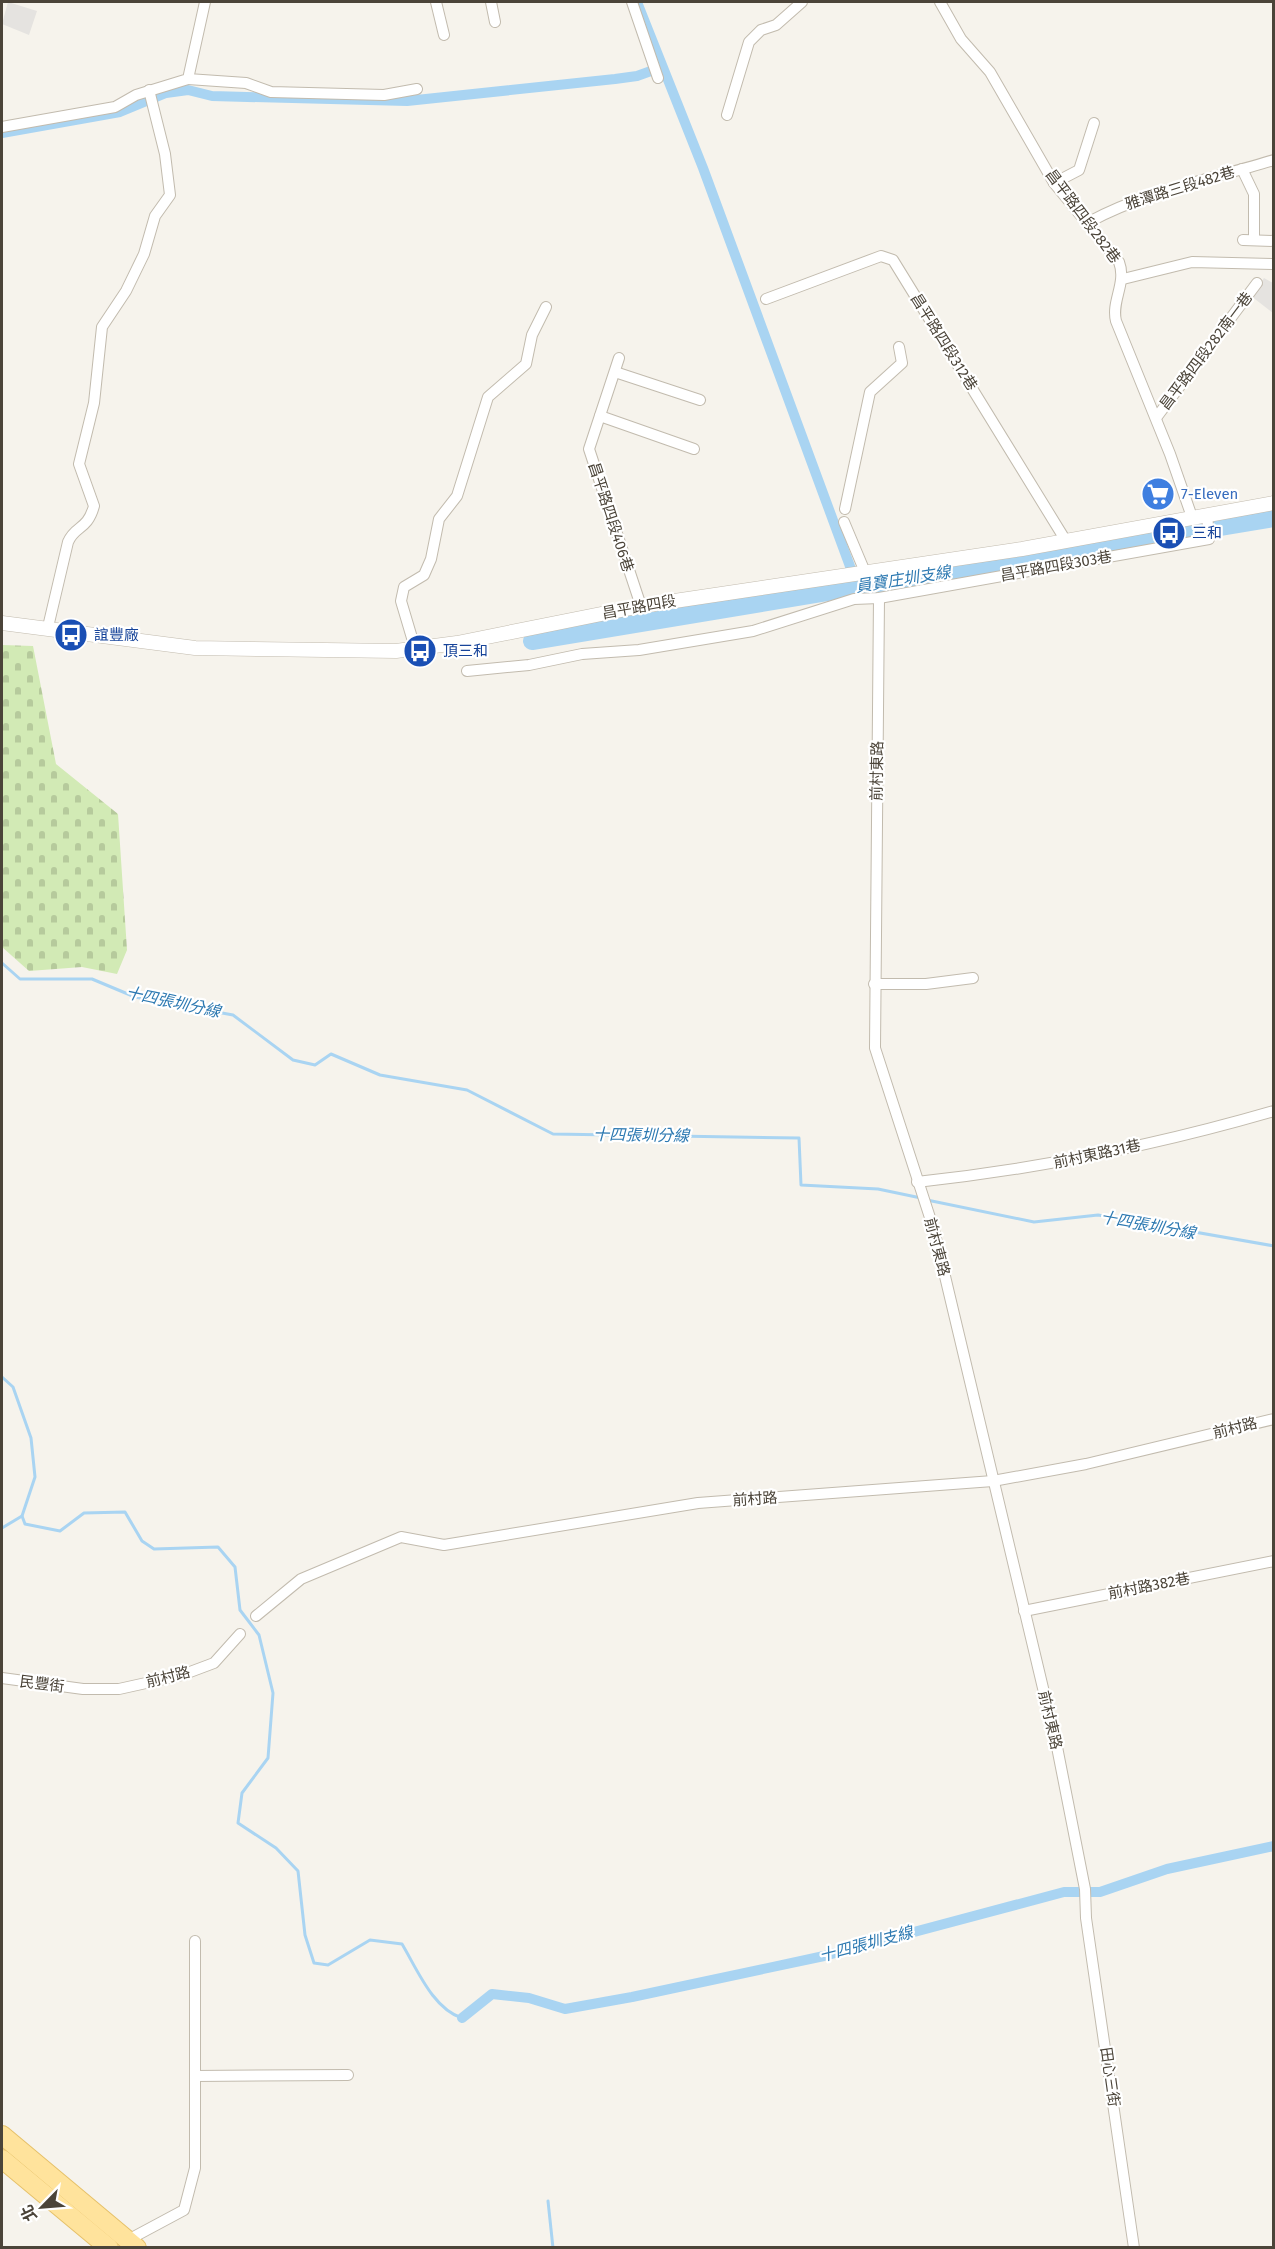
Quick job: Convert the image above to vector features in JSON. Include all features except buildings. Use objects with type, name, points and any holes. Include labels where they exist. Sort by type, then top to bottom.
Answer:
[{"type":"main road","points":[[2,2135],[132,2244]]},
{"type":"main road","points":[[2,2159],[109,2247]]},
{"type":"street","points":[[188,79],[205,2]]},
{"type":"street","points":[[436,2],[444,35]]},
{"type":"street","points":[[490,2],[495,22]]},
{"type":"street","points":[[632,2],[658,78]]},
{"type":"street","points":[[727,115],[749,42],[761,30],[776,25],[802,2]]},
{"type":"street","name":"昌平路四段282巷","points":[[940,2],[961,39],[990,72],[1054,183],[1089,222],[1119,262],[1123,279],[1113,311],[1156,418],[1192,517]]},
{"type":"street","points":[[2,127],[115,107],[149,90],[188,79],[246,83],[271,92],[384,95],[417,89]]},
{"type":"street","points":[[48,627],[68,542],[71,535],[86,525],[94,506],[80,464],[94,403],[102,327],[126,291],[144,254],[155,216],[170,195],[165,154],[149,90]]},
{"type":"street","points":[[1054,183],[1078,170],[1094,123]]},
{"type":"street","name":"雅潭路三段482巷","points":[[1089,222],[1114,209],[1146,198],[1274,160]]},
{"type":"street","points":[[1242,170],[1254,194],[1249,240],[1274,241]]},
{"type":"street","name":"昌平路四段312巷","points":[[766,299],[881,256],[893,260],[1066,541]]},
{"type":"street","points":[[1123,279],[1192,262],[1274,264]]},
{"type":"street","name":"昌平路四段282南一巷","points":[[1156,418],[1257,284]]},
{"type":"street","points":[[415,648],[401,601],[404,587],[424,574],[431,559],[439,519],[457,496],[488,397],[526,364],[532,335],[546,307]]},
{"type":"street","points":[[845,509],[870,392],[902,363],[899,347]]},
{"type":"street","name":"昌平路四段406巷","points":[[619,358],[589,449],[641,606]]},
{"type":"street","points":[[615,372],[700,400]]},
{"type":"street","points":[[600,416],[694,448]]},
{"type":"street","name":"昌平路四段","points":[[2,623],[204,648],[396,651],[457,643],[641,606],[1066,541],[1274,503]]},
{"type":"street","name":"昌平路四段303巷","points":[[879,598],[1209,539],[1207,514]]},
{"type":"street","points":[[844,522],[866,572]]},
{"type":"street","points":[[467,671],[529,665],[582,654],[639,650],[753,631],[854,599],[879,598]]},
{"type":"street","name":"前村東路","points":[[879,598],[875,1048],[934,1230],[1057,1747],[1086,1906]]},
{"type":"street","points":[[874,984],[926,984],[973,978]]},
{"type":"street","name":"前村東路31巷","points":[[917,1182],[992,1174],[1077,1159],[1190,1135],[1274,1111]]},
{"type":"street","name":"前村路","points":[[255,1616],[302,1579],[401,1537],[444,1545],[698,1503],[993,1481],[1086,1464],[1274,1419]]},
{"type":"street","name":"前村路382巷","points":[[1024,1611],[1274,1561]]},
{"type":"street","name":"前村路","points":[[83,1689],[119,1689],[182,1675],[214,1663],[240,1634]]},
{"type":"street","name":"民豐街","points":[[2,1678],[83,1689]]},
{"type":"street","name":"田心三街","points":[[1086,1906],[1134,2247]]},
{"type":"street","points":[[132,2244],[184,2210],[195,2168],[195,1941]]},
{"type":"street","points":[[195,2076],[348,2075]]},
{"type":"green space","points":[[2,645],[33,646],[56,764],[118,814],[127,950],[117,974],[82,967],[29,971],[2,947]]},
{"type":"shaded area","points":[[8,2],[37,11],[29,35],[2,24]]},
{"type":"shaded area","points":[[1264,278],[1273,283],[1273,313],[1251,296]]},
{"type":"waterway","points":[[637,2],[703,168],[858,588]]},
{"type":"waterway","points":[[2,133],[120,112],[166,93],[188,90],[212,96],[407,101],[615,79],[637,76],[662,67]]},
{"type":"waterway","name":"員寶庄圳支線","points":[[532,641],[1274,518]]},
{"type":"waterway","name":"十四張圳分線","points":[[2,963],[20,979],[92,979],[135,997],[233,1015],[293,1060],[315,1065],[331,1054],[380,1075],[467,1090],[553,1134],[799,1138],[801,1185],[878,1189],[921,1198]]},
{"type":"waterway","name":"十四張圳分線","points":[[927,1200],[1034,1222],[1098,1215],[1274,1246]]},
{"type":"waterway","points":[[2,1377],[13,1387],[31,1438],[35,1477],[22,1516],[25,1524],[60,1531],[84,1513],[125,1512],[142,1541],[154,1549],[218,1547],[235,1567],[240,1610],[259,1635],[273,1693],[268,1758],[242,1793],[238,1823],[276,1848],[298,1871],[305,1935],[314,1963],[328,1965],[370,1940],[402,1944],[434,1997],[442,2006],[462,2018]]},
{"type":"waterway","points":[[2,1528],[22,1516]]},
{"type":"waterway","name":"十四張圳支線","points":[[462,2018],[492,1994],[529,1998],[565,2009],[632,1997],[824,1956],[1064,1892],[1100,1892],[1167,1869],[1274,1846]]},
{"type":"waterway","points":[[548,2201],[553,2248]]},
{"type":"place","name":"7-Eleven","points":[[1158,494]]},
{"type":"place","name":"三和","points":[[1169,533]]},
{"type":"place","name":"誼豐廠","points":[[71,635]]},
{"type":"place","name":"頂三和","points":[[420,651]]}]
